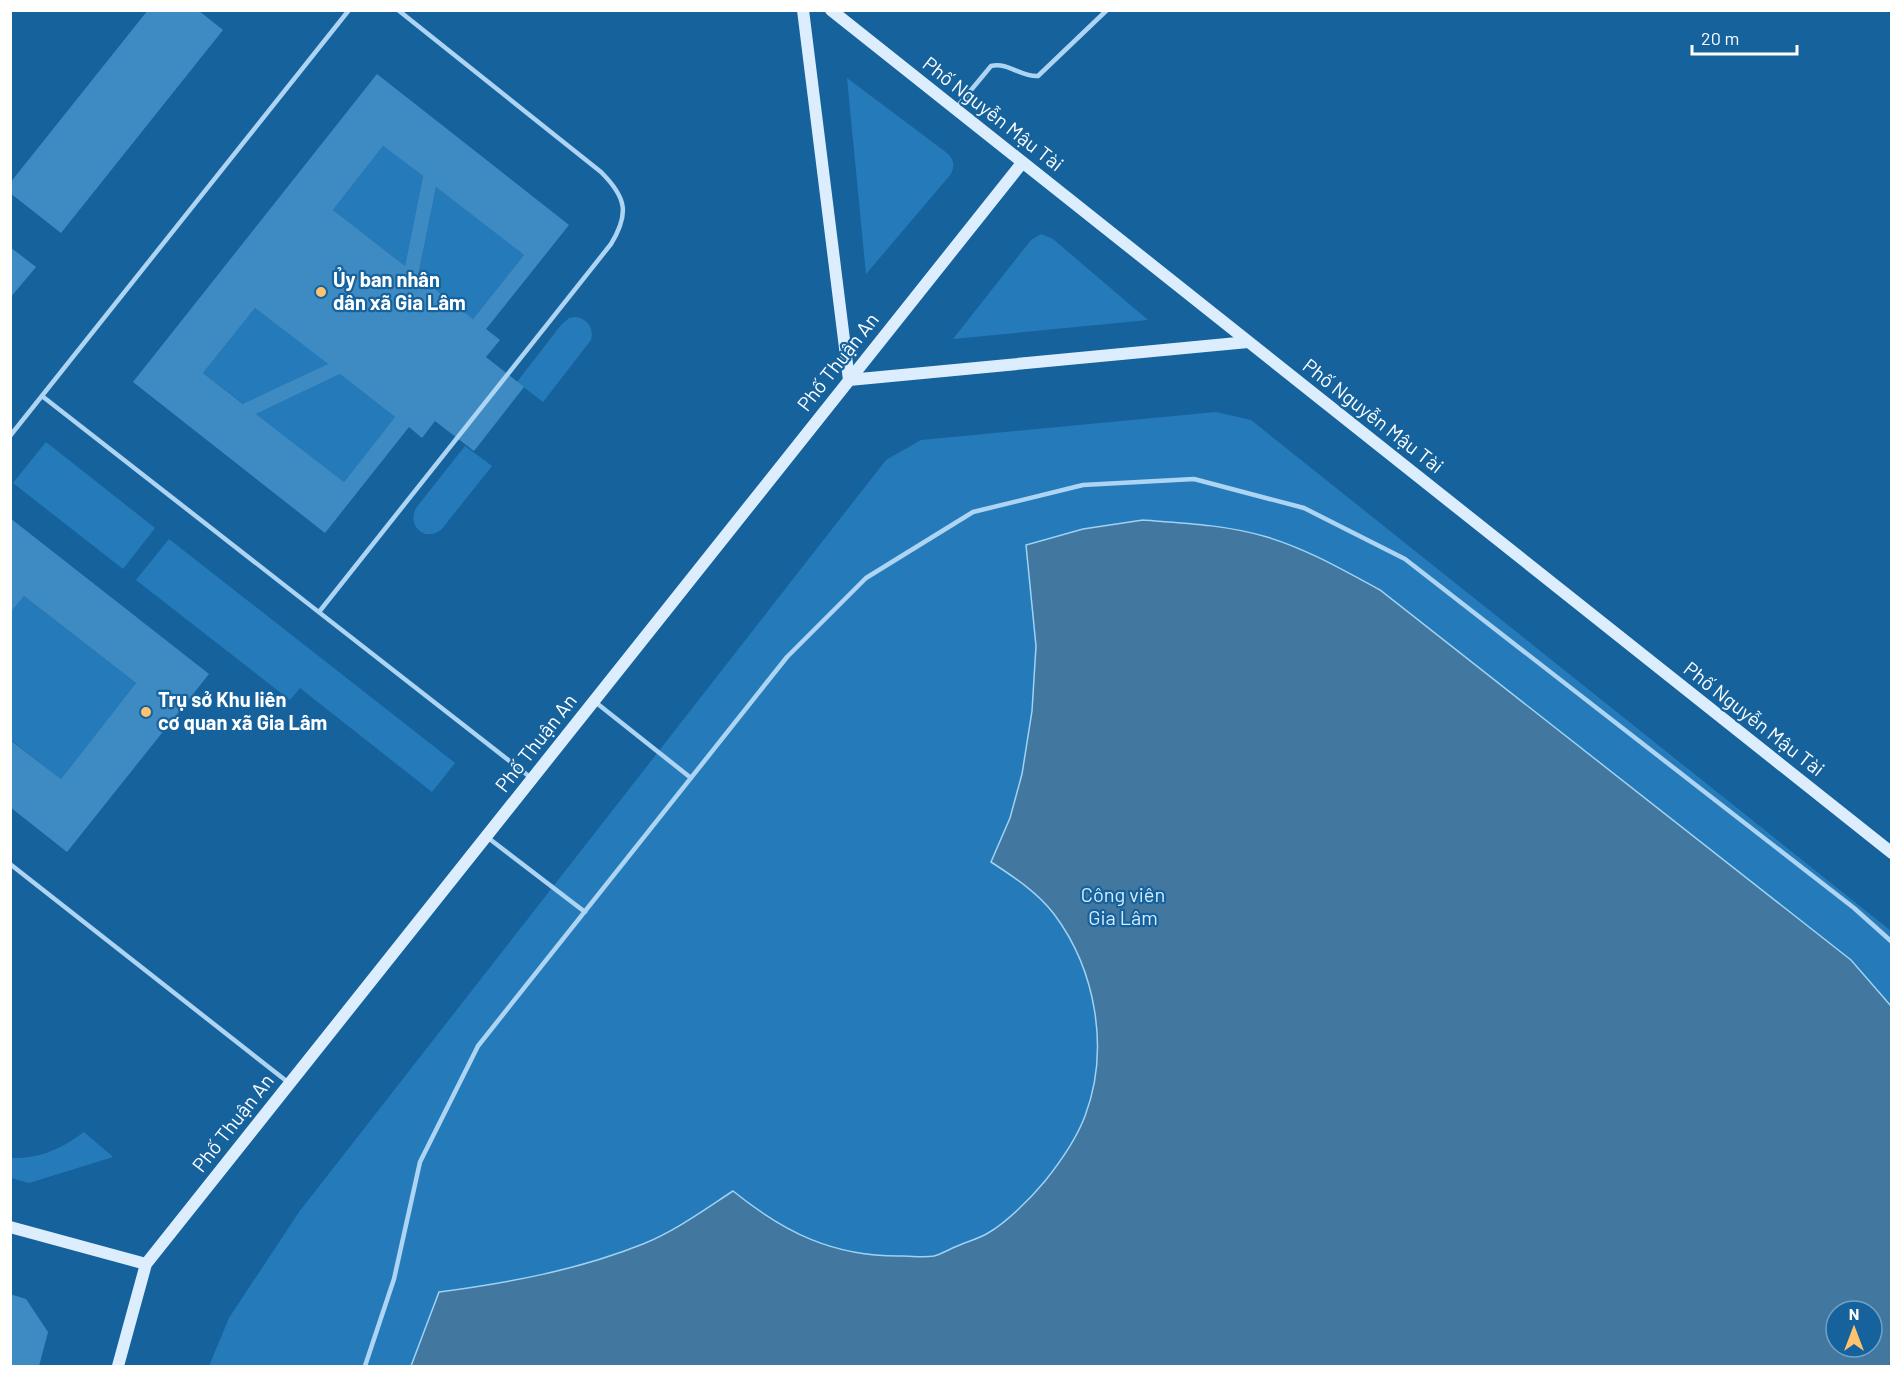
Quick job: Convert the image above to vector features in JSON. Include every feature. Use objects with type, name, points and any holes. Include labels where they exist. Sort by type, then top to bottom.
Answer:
[{"type":"street","points":[[803,10],[849,380],[1248,342]]},
{"type":"street","name":"Phố Nguyễn Mậu Tài","points":[[831,10],[1892,853]]},
{"type":"street","name":"Phố Thuận An","points":[[118,1366],[146,1264],[1022,162]]},
{"type":"street","points":[[10,1227],[146,1264]]},
{"type":"lane","points":[[10,436],[348,10]]},
{"type":"lane","points":[[319,612],[611,244],[620,230],[624,214],[622,199],[614,184],[602,172],[398,10]]},
{"type":"lane","points":[[956,109],[991,66],[1008,66],[1022,74],[1038,76],[1107,10]]},
{"type":"lane","points":[[42,396],[532,779]]},
{"type":"lane","points":[[365,1366],[394,1279],[420,1162],[478,1046],[787,657],[866,578],[974,512],[1083,485],[1194,479],[1304,508],[1405,559],[1844,901],[1892,942]]},
{"type":"lane","points":[[594,701],[691,778]]},
{"type":"lane","points":[[487,837],[585,912]]},
{"type":"lane","points":[[10,864],[290,1083]]},
{"type":"green space","points":[[847,78],[947,153],[953,163],[951,174],[866,274]]},
{"type":"green space","points":[[383,146],[423,176],[405,266],[333,210]]},
{"type":"green space","points":[[436,187],[524,255],[473,319],[418,276]]},
{"type":"green space","points":[[1041,234],[1053,239],[1148,320],[953,339],[1031,240]]},
{"type":"green space","points":[[255,308],[328,364],[245,405],[203,373]]},
{"type":"green space","points":[[575,317],[589,325],[592,332],[591,340],[543,402],[517,382],[561,325],[569,318]]},
{"type":"green space","points":[[340,374],[395,417],[344,482],[256,414]]},
{"type":"green space","name":"Công viên Gia Lâm","points":[[1216,412],[1251,420],[1891,931],[1891,1366],[209,1366],[229,1318],[299,1212],[886,460],[921,440]]},
{"type":"green space","points":[[46,442],[155,528],[123,569],[13,483]]},
{"type":"green space","points":[[465,446],[492,466],[441,530],[429,534],[423,533],[415,526],[416,508]]},
{"type":"green space","points":[[169,539],[455,763],[432,792],[300,688],[290,700],[136,580]]},
{"type":"green space","points":[[24,596],[136,683],[61,779],[11,740],[10,613]]},
{"type":"green space","points":[[84,1132],[113,1157],[29,1183],[11,1178],[11,1158],[31,1157],[50,1152]]},
{"type":"shaded area","points":[[1143,520],[1237,530],[1267,537],[1325,560],[1380,590],[1851,960],[1891,1006],[1891,1366],[411,1366],[439,1292],[542,1274],[618,1253],[666,1233],[733,1191],[752,1206],[791,1230],[832,1247],[877,1255],[926,1257],[934,1256],[988,1233],[1003,1223],[1045,1181],[1062,1158],[1085,1116],[1093,1091],[1097,1064],[1097,1038],[1095,1011],[1089,985],[1068,936],[1054,914],[1033,892],[991,862],[1010,818],[1022,774],[1032,711],[1036,646],[1026,545],[1083,529]]},
{"type":"building","points":[[148,10],[198,10],[223,30],[61,233],[10,193],[10,183]]},
{"type":"building","name":"Ủy ban nhân dân xã Gia Lâm","points":[[377,74],[569,225],[486,329],[500,340],[486,357],[524,387],[474,451],[435,421],[422,438],[409,427],[325,533],[133,382]],"holes":[[[383,146],[423,176],[405,266],[333,210]],[[436,187],[524,255],[473,319],[418,276]],[[255,308],[328,364],[243,404],[203,373]],[[340,374],[395,417],[344,482],[256,414]]]},
{"type":"building","points":[[10,247],[36,267],[10,298]]},
{"type":"building","name":"Trụ sở Khu liên cơ quan xã Gia Lâm","points":[[10,518],[209,674],[67,852],[10,807],[10,740],[61,779],[136,683],[24,596],[10,613]]},
{"type":"building","points":[[10,1294],[26,1299],[48,1332],[39,1366],[10,1366]]},
{"type":"place","name":"Ủy ban nhân dân xã Gia Lâm","points":[[321,292]]},
{"type":"place","name":"Trụ sở Khu liên cơ quan xã Gia Lâm","points":[[146,712]]}]
